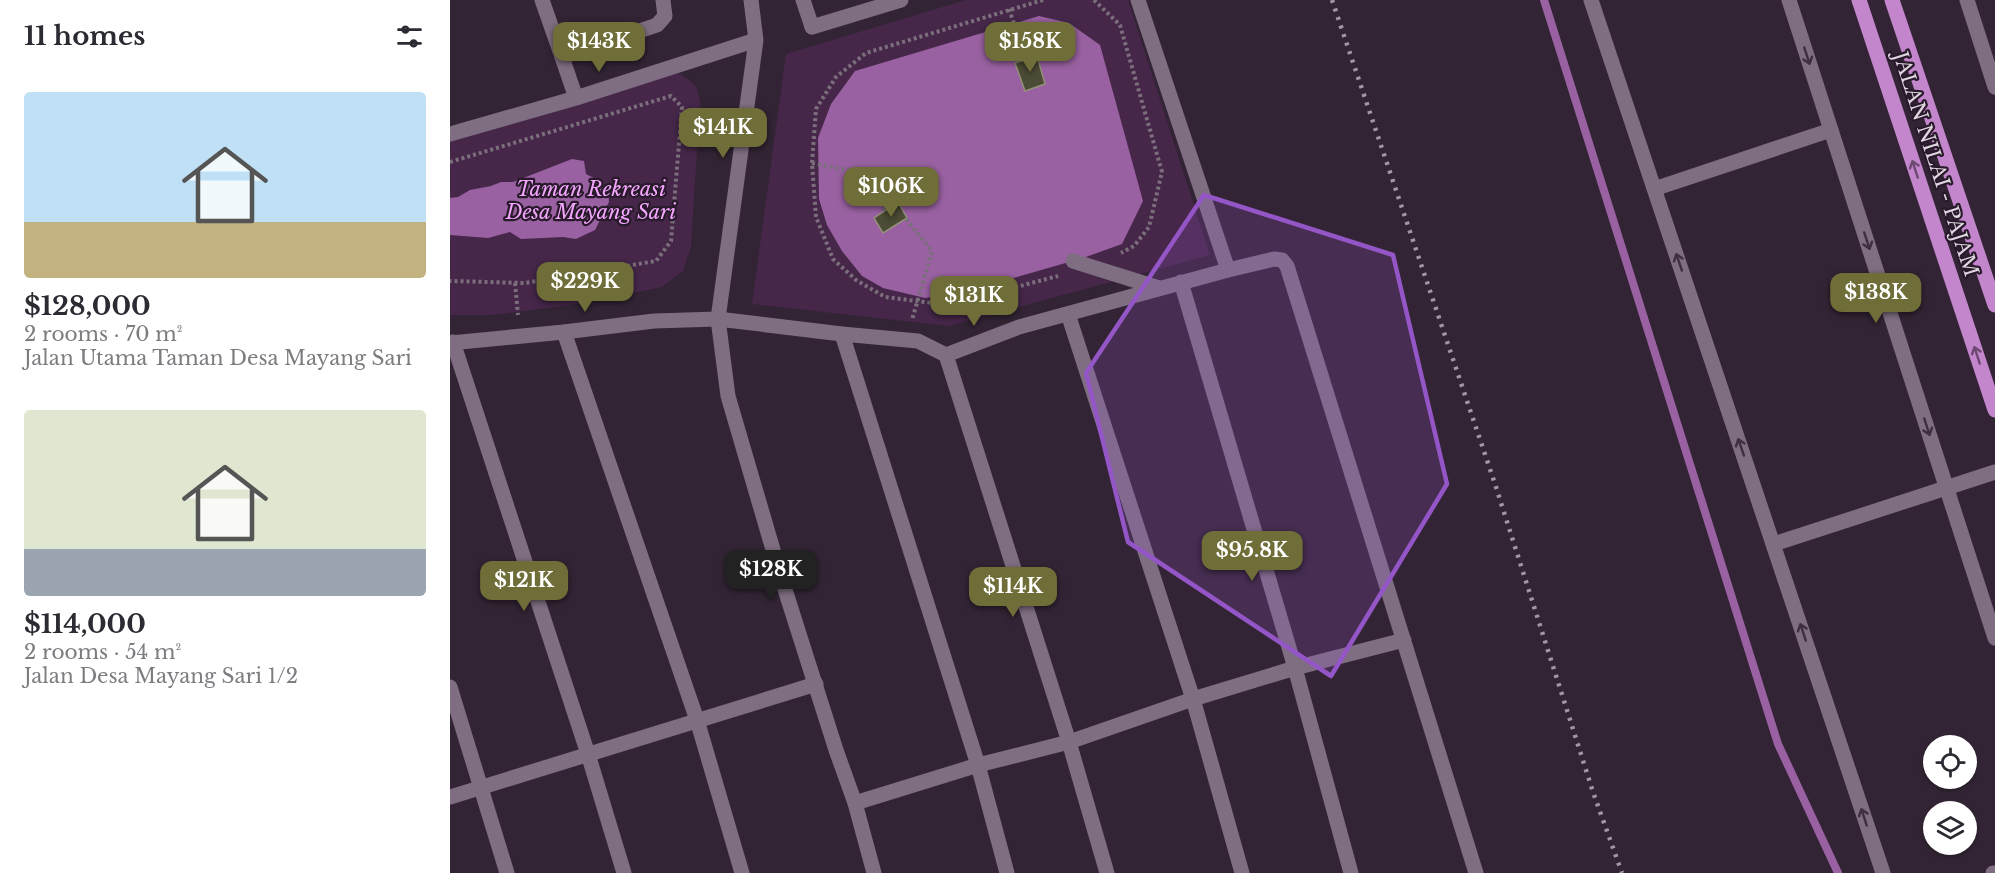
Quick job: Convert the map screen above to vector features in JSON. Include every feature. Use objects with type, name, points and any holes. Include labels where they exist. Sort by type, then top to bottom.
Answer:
[{"type":"main road","name":"JALAN NILAI - PAJAM","points":[[1859,0],[1995,410]]},
{"type":"main road","name":"JALAN NILAI - PAJAM","points":[[1892,0],[1995,305]]},
{"type":"street","points":[[542,0],[576,98]]},
{"type":"street","points":[[562,57],[657,25],[664,16],[663,0]]},
{"type":"street","points":[[751,0],[756,40],[718,319],[728,396],[781,577],[855,803],[874,873]]},
{"type":"street","points":[[803,0],[812,27],[901,0]]},
{"type":"street","points":[[1138,0],[1228,270]]},
{"type":"street","points":[[1591,0],[1882,873]]},
{"type":"street","points":[[1789,0],[1995,638]]},
{"type":"street","points":[[1967,0],[1995,87]]},
{"type":"street","points":[[450,134],[576,98],[756,40]]},
{"type":"street","points":[[1654,189],[1831,130]]},
{"type":"street","points":[[946,355],[1019,327],[1180,282],[1274,259],[1282,260],[1287,266],[1476,873]]},
{"type":"street","points":[[1073,261],[1160,288]]},
{"type":"street","points":[[1180,282],[1295,668],[1351,873]]},
{"type":"street","points":[[1068,314],[1193,699],[1242,873]]},
{"type":"street","points":[[624,873],[588,754],[452,343],[654,321],[718,319],[918,341],[946,355],[1069,742],[1107,873]]},
{"type":"street","points":[[564,332],[697,720],[742,873]]},
{"type":"street","points":[[842,334],[978,765],[1007,873]]},
{"type":"street","points":[[1774,544],[1995,472]]},
{"type":"street","points":[[855,803],[978,765],[1069,742],[1193,699],[1295,668],[1404,640]]},
{"type":"street","points":[[450,796],[816,684]]},
{"type":"street","points":[[450,687],[507,873]]},
{"type":"path","points":[[1043,0],[866,53],[836,77],[816,109],[812,163],[816,217],[833,259],[856,280],[885,297],[948,304],[1105,262],[1134,246],[1149,226],[1162,172],[1120,25],[1094,0]]},
{"type":"path","points":[[1010,9],[1026,59]]},
{"type":"path","points":[[450,162],[671,96],[682,107],[671,241],[656,261],[515,283],[450,281]]},
{"type":"path","points":[[812,163],[858,172],[885,210]]},
{"type":"path","points":[[906,219],[932,251],[917,301]]},
{"type":"path","points":[[515,283],[520,336]]},
{"type":"highlighted area","points":[[1204,195],[1393,255],[1447,484],[1331,676],[1128,542],[1086,373]]},
{"type":"green space","points":[[966,0],[1128,0],[1210,255],[949,326],[752,304],[786,54]]},
{"type":"green space","name":"Taman Rekreasi Desa Mayang Sari","points":[[679,73],[696,86],[700,102],[691,247],[683,271],[662,287],[579,304],[493,315],[450,315],[450,139]]},
{"type":"shaded area","points":[[1039,16],[1069,23],[1100,45],[1143,201],[1122,244],[1083,258],[965,292],[925,298],[883,288],[862,276],[842,251],[827,225],[819,199],[818,138],[831,104],[855,71]]},
{"type":"shaded area","points":[[572,159],[584,161],[586,174],[598,180],[608,191],[609,202],[595,230],[576,239],[563,237],[521,239],[510,232],[488,238],[450,235],[450,198],[501,182],[513,182]]},
{"type":"building","points":[[1037,56],[1045,84],[1025,91],[1015,63]]},
{"type":"building","points":[[898,202],[907,218],[883,233],[874,218]]},
{"type":"waterway","points":[[1544,0],[1778,744],[1838,873]]},
{"type":"railway","points":[[1332,0],[1495,484],[1593,792],[1622,873]]}]
